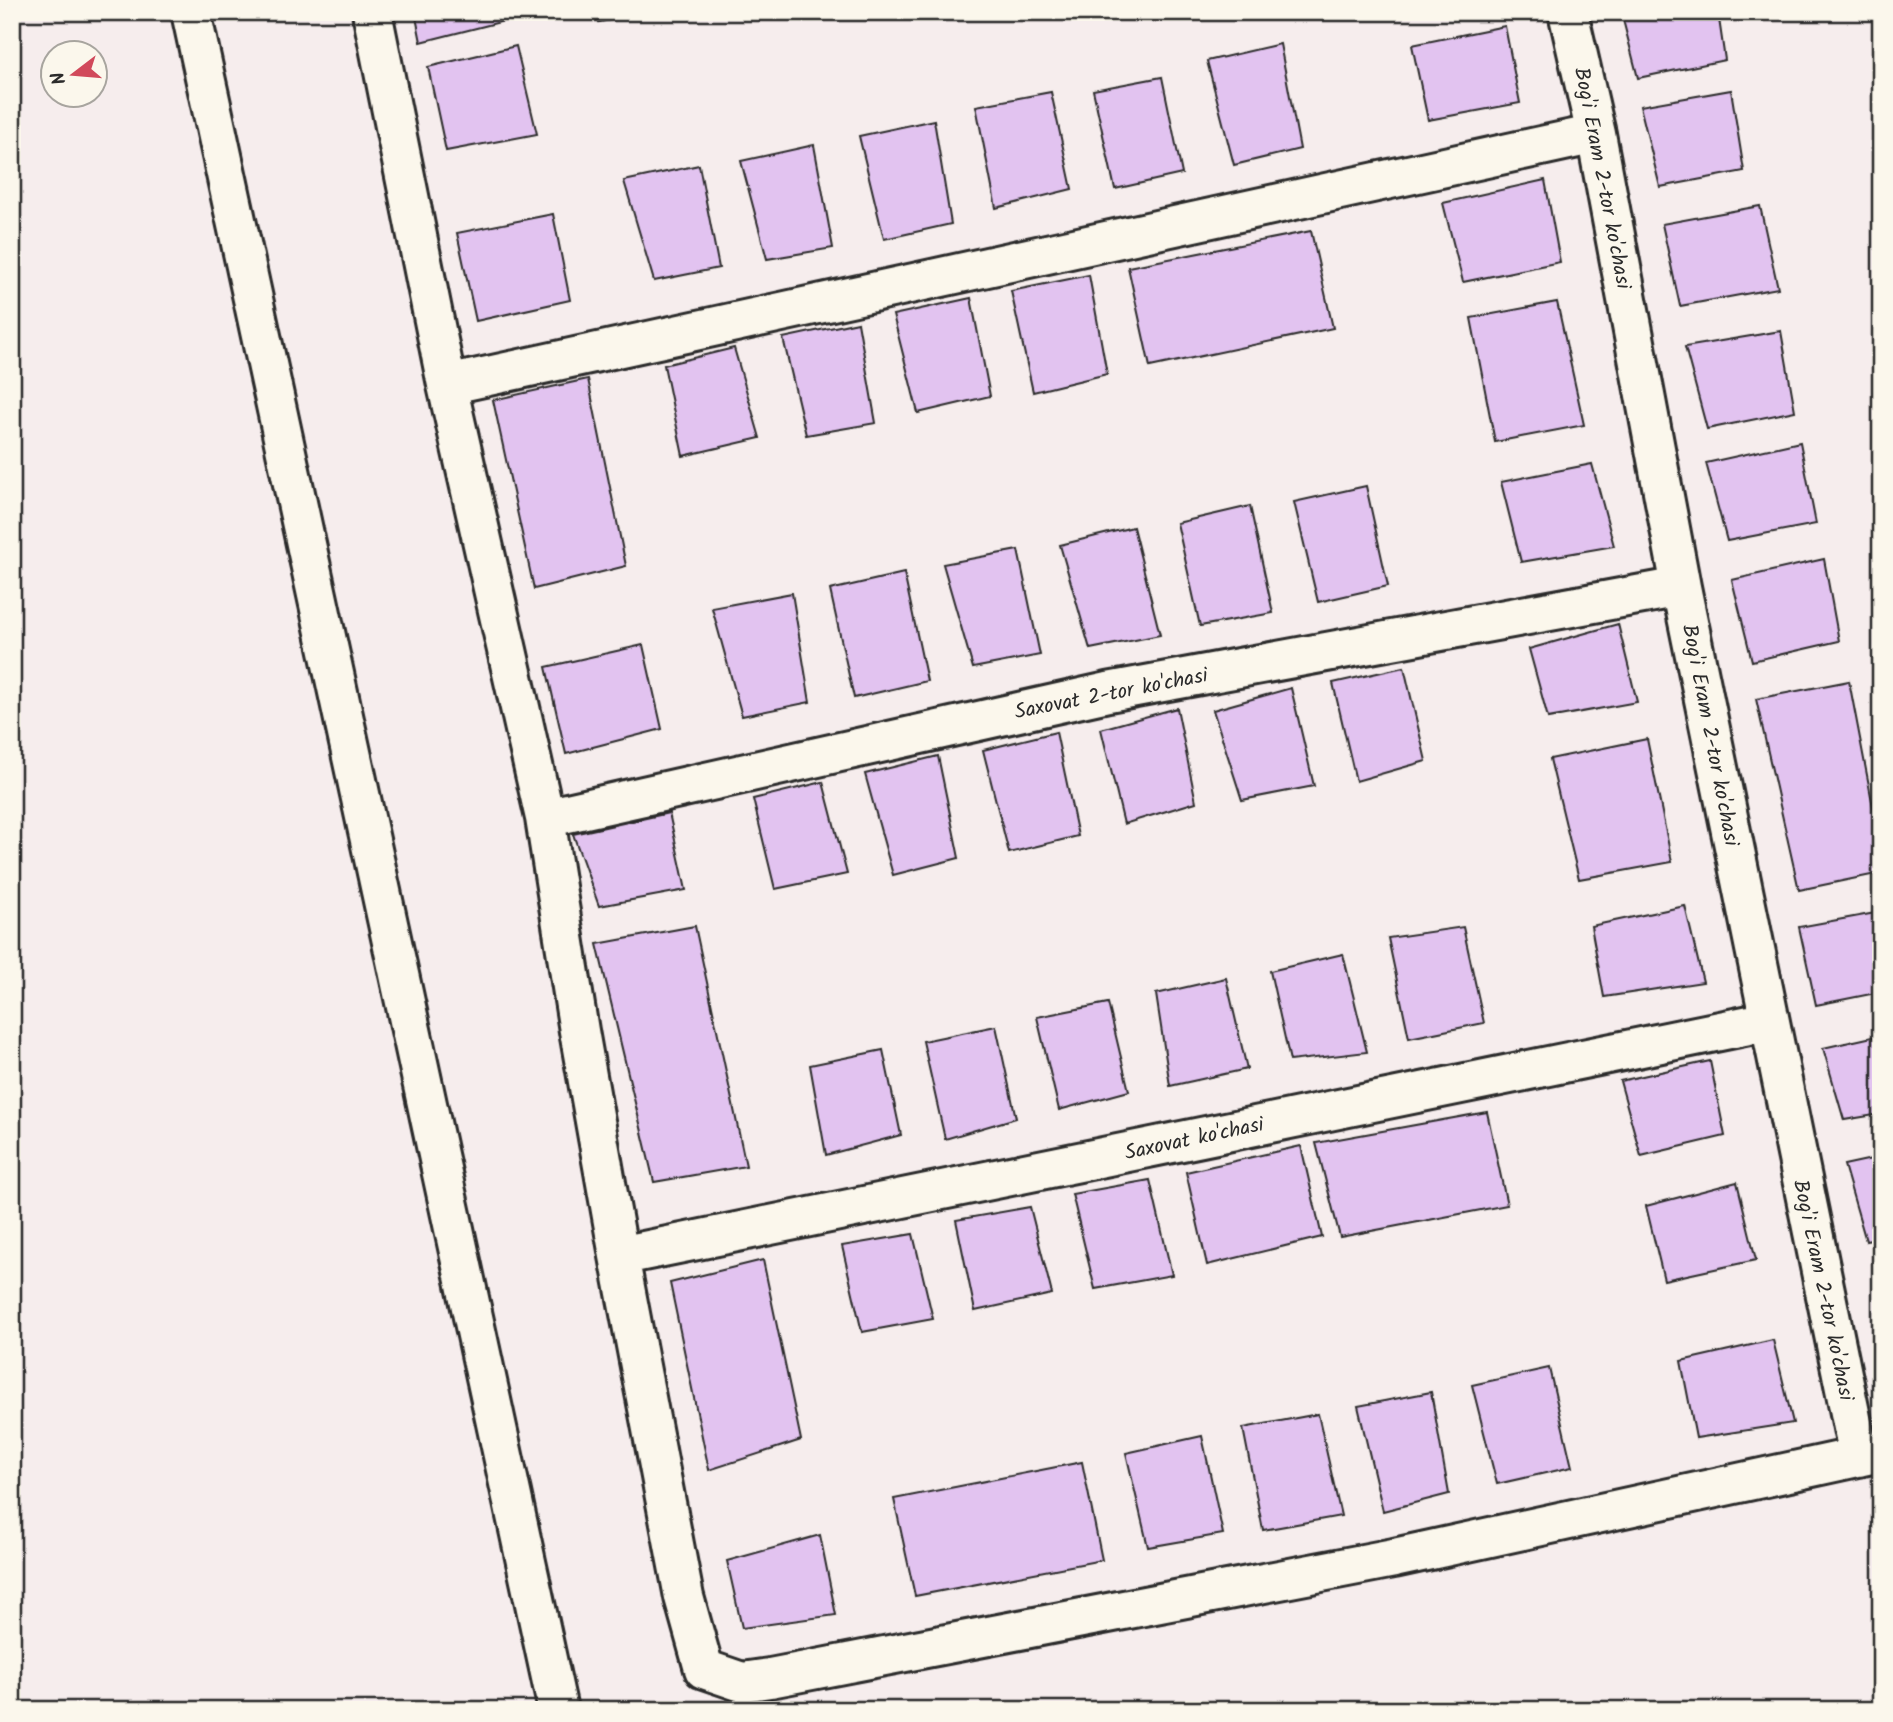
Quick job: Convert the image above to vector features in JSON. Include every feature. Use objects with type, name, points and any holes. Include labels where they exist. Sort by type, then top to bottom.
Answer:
[{"type":"street","points":[[191,12],[558,1710]]},
{"type":"street","points":[[372,12],[447,385],[545,818],[619,1256],[684,1597],[705,1669],[742,1682],[783,1676],[1394,1558],[1870,1455]]},
{"type":"street","name":"Bog'i Eram 2-tor ko'chasi","points":[[1568,12],[1596,134],[1681,587],[1769,1021],[1870,1455]]},
{"type":"street","points":[[447,385],[1596,134]]},
{"type":"street","name":"Saxovat 2-tor ko'chasi","points":[[545,818],[1108,692],[1681,587]]},
{"type":"street","name":"Saxovat ko'chasi","points":[[619,1256],[1769,1021]]},
{"type":"building","points":[[415,12],[511,12],[512,19],[421,42]]},
{"type":"building","points":[[596,12],[656,12],[599,22]]},
{"type":"building","points":[[1621,12],[1718,12],[1725,60],[1638,78]]},
{"type":"building","points":[[1505,26],[1520,103],[1428,120],[1412,45]]},
{"type":"building","points":[[1280,44],[1300,149],[1234,165],[1207,61]]},
{"type":"building","points":[[516,46],[537,134],[446,151],[428,67]]},
{"type":"building","points":[[1162,77],[1182,174],[1115,189],[1093,90]]},
{"type":"building","points":[[1731,90],[1744,171],[1660,187],[1640,106]]},
{"type":"building","points":[[1051,92],[1072,189],[996,208],[976,106]]},
{"type":"building","points":[[934,120],[951,224],[884,239],[859,136]]},
{"type":"building","points":[[814,145],[833,248],[767,259],[741,161]]},
{"type":"building","points":[[699,165],[719,268],[654,281],[624,181]]},
{"type":"building","points":[[1545,180],[1560,262],[1463,282],[1443,203]]},
{"type":"building","points":[[1760,206],[1778,288],[1680,306],[1662,224]]},
{"type":"building","points":[[553,214],[570,300],[476,321],[457,233]]},
{"type":"building","points":[[1311,231],[1333,328],[1150,367],[1128,267]]},
{"type":"building","points":[[1089,275],[1107,374],[1033,392],[1011,291]]},
{"type":"building","points":[[971,298],[990,396],[918,413],[893,315]]},
{"type":"building","points":[[1557,302],[1584,425],[1495,442],[1471,318]]},
{"type":"building","points":[[858,322],[876,423],[806,435],[783,338]]},
{"type":"building","points":[[1781,331],[1795,411],[1707,429],[1685,347]]},
{"type":"building","points":[[734,348],[760,438],[683,456],[664,365]]},
{"type":"building","points":[[588,379],[626,566],[534,589],[493,400]]},
{"type":"building","points":[[1800,442],[1816,524],[1727,541],[1706,463]]},
{"type":"building","points":[[1592,464],[1614,546],[1521,562],[1501,482]]},
{"type":"building","points":[[1366,486],[1388,586],[1318,602],[1294,502]]},
{"type":"building","points":[[1250,506],[1273,613],[1200,626],[1177,523]]},
{"type":"building","points":[[1133,527],[1160,635],[1090,649],[1060,545]]},
{"type":"building","points":[[1018,550],[1040,655],[973,668],[943,564]]},
{"type":"building","points":[[1824,559],[1839,641],[1752,661],[1732,580]]},
{"type":"building","points":[[904,573],[927,681],[854,698],[830,590]]},
{"type":"building","points":[[792,593],[810,702],[742,716],[712,608]]},
{"type":"building","points":[[1618,624],[1637,702],[1548,718],[1529,649]]},
{"type":"building","points":[[643,645],[662,729],[566,754],[546,667]]},
{"type":"building","points":[[1404,667],[1426,761],[1356,781],[1333,683]]},
{"type":"building","points":[[1849,681],[1875,817],[1881,816],[1881,873],[1799,890],[1756,699]]},
{"type":"building","points":[[1291,688],[1314,786],[1242,800],[1213,710]]},
{"type":"building","points":[[1177,708],[1196,802],[1124,824],[1101,729]]},
{"type":"building","points":[[1056,732],[1078,836],[1009,853],[983,750]]},
{"type":"building","points":[[1647,739],[1672,862],[1579,879],[1550,759]]},
{"type":"building","points":[[938,756],[959,858],[893,875],[865,774]]},
{"type":"building","points":[[823,782],[847,874],[775,889],[753,799]]},
{"type":"building","points":[[669,813],[686,890],[599,906],[573,834]]},
{"type":"building","points":[[1685,906],[1703,982],[1604,997],[1591,926]]},
{"type":"building","points":[[1881,912],[1881,992],[1816,1005],[1799,927]]},
{"type":"building","points":[[695,926],[746,1166],[654,1182],[597,944]]},
{"type":"building","points":[[1463,927],[1484,1023],[1409,1038],[1388,938]]},
{"type":"building","points":[[1343,954],[1367,1052],[1290,1061],[1270,971]]},
{"type":"building","points":[[1226,978],[1247,1069],[1170,1086],[1156,994]]},
{"type":"building","points":[[1108,1003],[1129,1091],[1059,1110],[1037,1017]]},
{"type":"building","points":[[996,1026],[1016,1118],[945,1139],[923,1041]]},
{"type":"building","points":[[1881,1035],[1881,1114],[1844,1120],[1823,1048]]},
{"type":"building","points":[[883,1050],[901,1135],[826,1155],[810,1065]]},
{"type":"building","points":[[1710,1061],[1725,1136],[1641,1156],[1620,1081]]},
{"type":"building","points":[[1487,1112],[1507,1205],[1340,1237],[1316,1143]]},
{"type":"building","points":[[1301,1146],[1322,1237],[1207,1265],[1186,1172]]},
{"type":"building","points":[[1881,1157],[1881,1238],[1866,1241],[1844,1165]]},
{"type":"building","points":[[1150,1180],[1172,1275],[1095,1289],[1072,1194]]},
{"type":"building","points":[[1737,1182],[1756,1260],[1664,1280],[1646,1206]]},
{"type":"building","points":[[1030,1207],[1052,1294],[975,1311],[956,1220]]},
{"type":"building","points":[[913,1234],[933,1319],[862,1332],[842,1246]]},
{"type":"building","points":[[763,1260],[801,1440],[709,1470],[670,1283]]},
{"type":"building","points":[[1773,1340],[1793,1423],[1696,1438],[1681,1361]]},
{"type":"building","points":[[1549,1368],[1572,1467],[1497,1484],[1472,1385]]},
{"type":"building","points":[[1431,1392],[1449,1494],[1383,1511],[1358,1406]]},
{"type":"building","points":[[1318,1414],[1341,1516],[1263,1530],[1243,1428]]},
{"type":"building","points":[[1202,1436],[1223,1534],[1148,1547],[1126,1453]]},
{"type":"building","points":[[1082,1462],[1102,1560],[915,1596],[894,1499]]},
{"type":"building","points":[[820,1535],[836,1615],[742,1628],[727,1561]]}]
